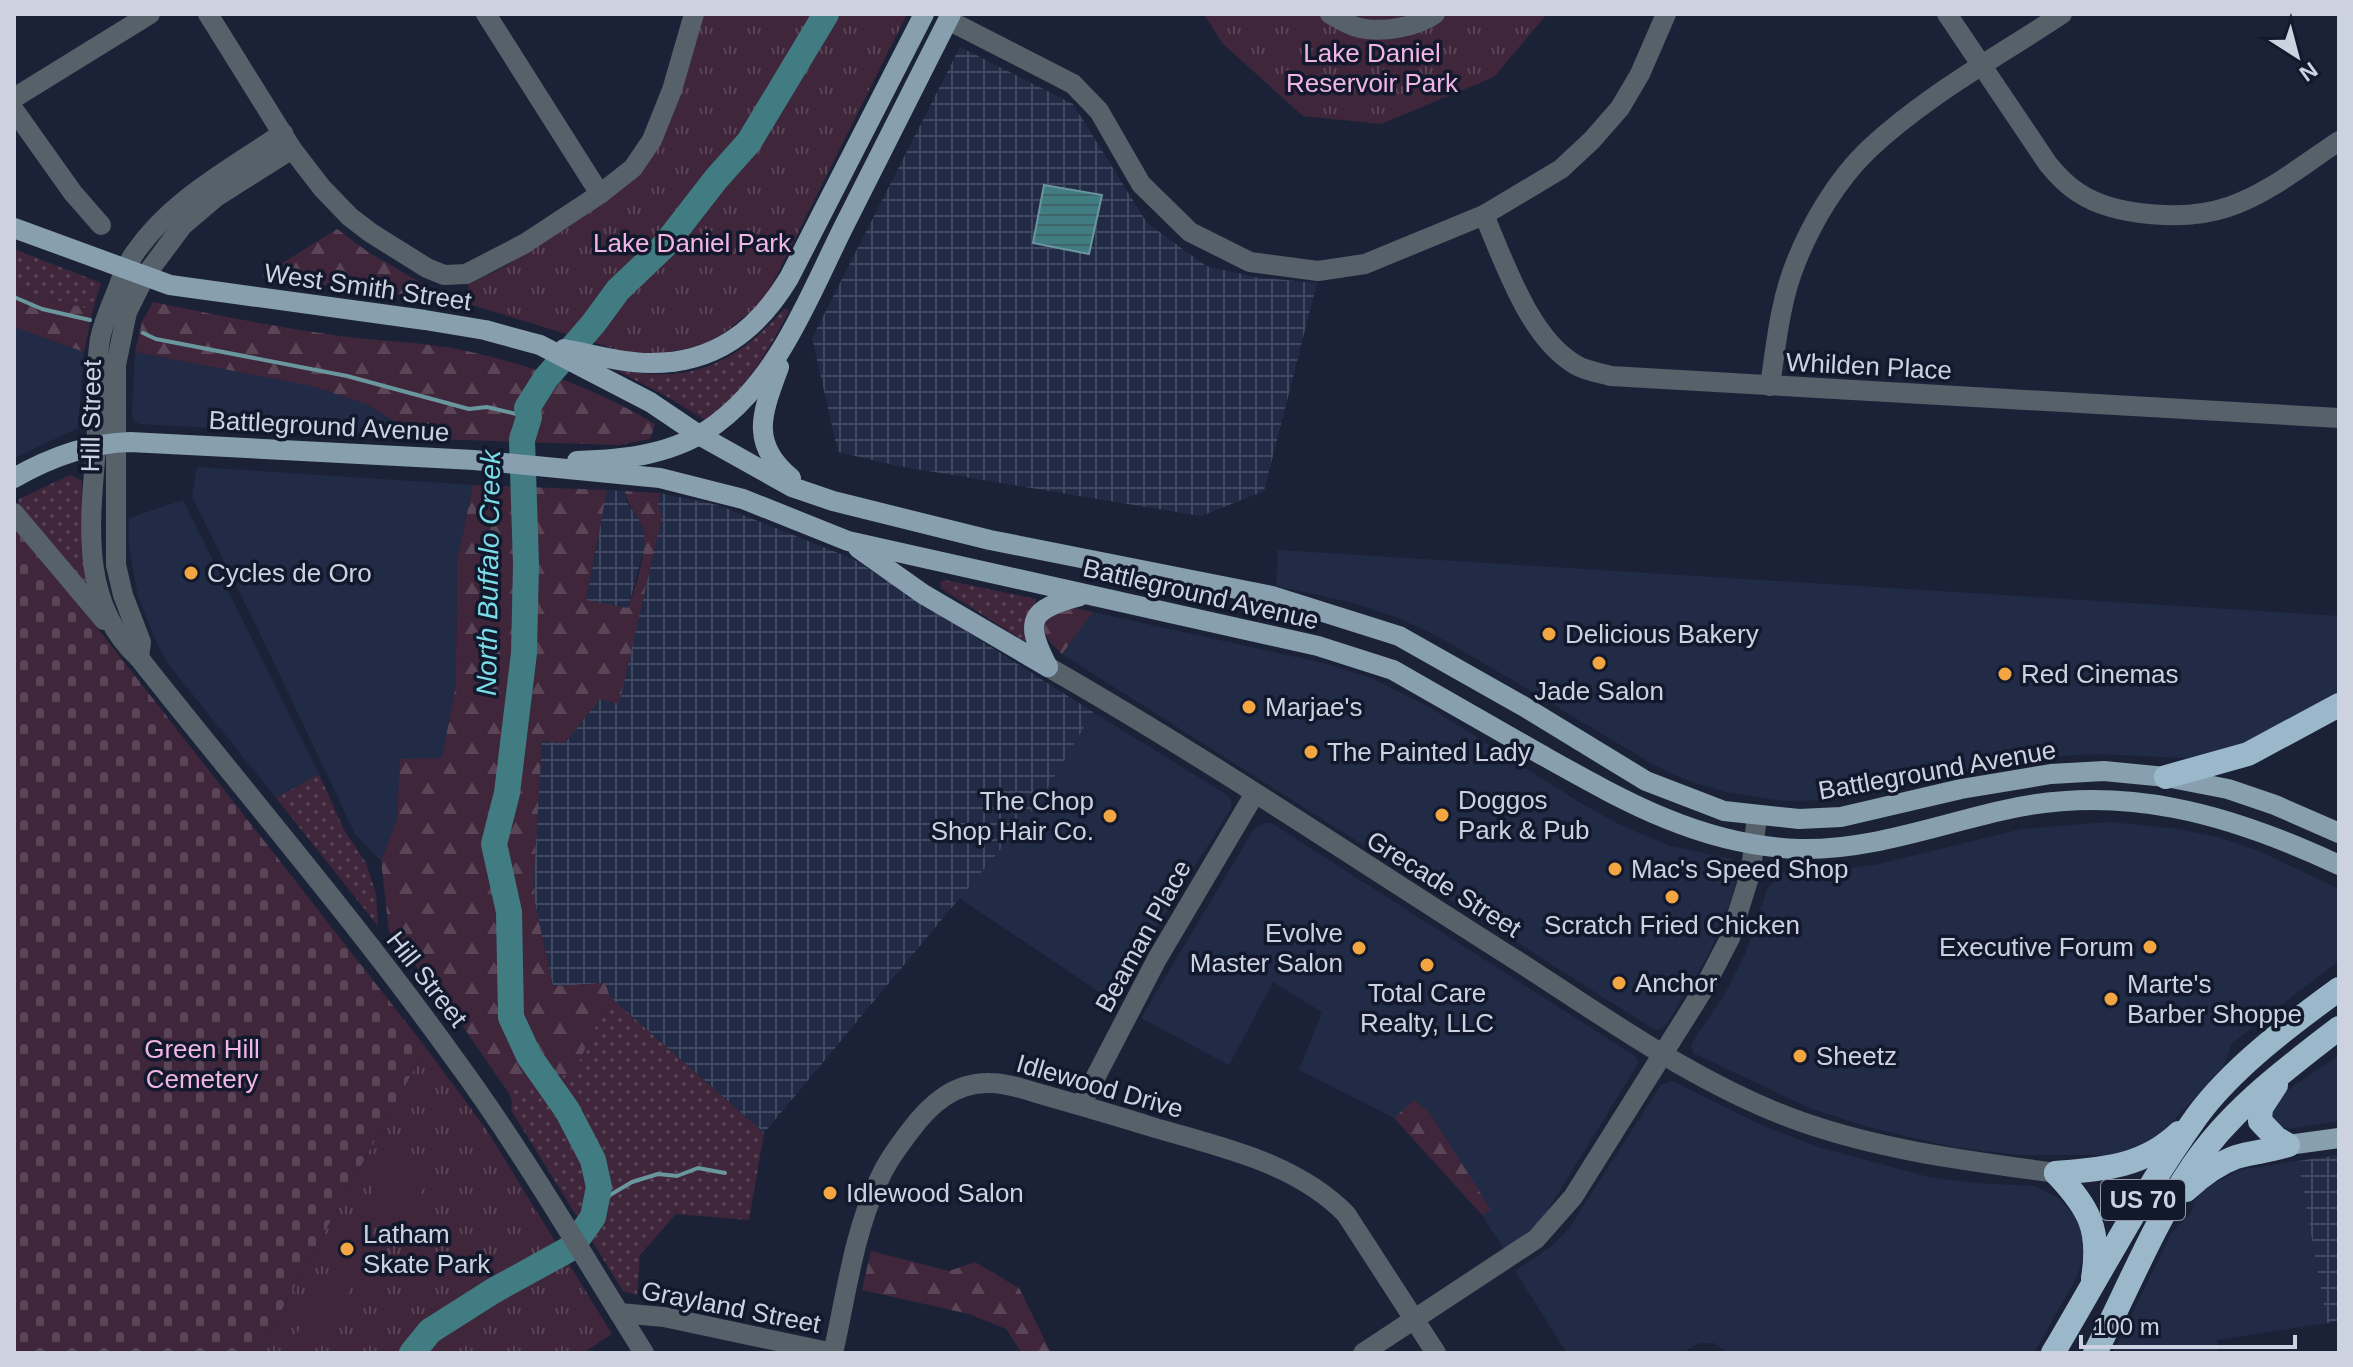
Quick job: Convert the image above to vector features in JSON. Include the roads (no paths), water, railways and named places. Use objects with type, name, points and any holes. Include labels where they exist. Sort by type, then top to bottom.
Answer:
[{"type":"highway","points":[[2166,777],[2248,754],[2339,705]]},
{"type":"highway","name":"US 70","points":[[2053,1353],[2198,1114],[2262,1051],[2339,989]]},
{"type":"highway","name":"US 70","points":[[2095,1353],[2191,1167],[2254,1095],[2339,1028]]},
{"type":"highway","points":[[2288,1145],[2265,1129],[2260,1115],[2266,1099],[2290,1066]]},
{"type":"highway","points":[[2056,1173],[2105,1169],[2141,1160],[2163,1148],[2198,1114]]},
{"type":"highway","points":[[2172,1202],[2201,1176],[2234,1158],[2288,1145]]},
{"type":"highway","points":[[2056,1173],[2075,1193],[2094,1228],[2096,1259],[2091,1288]]},
{"type":"main road","points":[[588,360],[650,363],[681,361],[713,352],[746,331],[771,308],[924,14]]},
{"type":"main road","points":[[554,466],[571,461],[653,453],[699,435],[736,408],[755,389],[793,329],[949,17]]},
{"type":"main road","name":"West Smith Street","points":[[14,228],[170,285],[485,330],[540,345],[588,360],[699,435]]},
{"type":"main road","points":[[793,329],[766,403],[761,422],[762,436],[774,460],[809,493]]},
{"type":"main road","name":"Battleground Avenue","points":[[699,435],[792,487],[850,507],[990,540],[1272,596],[1399,636],[1523,706],[1646,781],[1724,811],[1799,819],[1841,817],[1961,789],[2051,774],[2104,771],[2166,777],[2228,789],[2339,833]]},
{"type":"main road","name":"Battleground Avenue","points":[[14,478],[50,461],[97,445],[118,442],[474,460],[660,478],[743,499],[848,541],[1318,646],[1393,670],[1634,805],[1662,819],[1726,839],[1799,849],[1845,845],[1887,840],[2004,810],[2099,800],[2157,804],[2218,816],[2281,838],[2339,865]]},
{"type":"main road","points":[[848,541],[923,594],[1048,667]]},
{"type":"main road","points":[[1048,667],[1032,629],[1036,618],[1050,604],[1086,594]]},
{"type":"main road","points":[[2288,1145],[2339,1138]]},
{"type":"street","points":[[14,98],[150,14]]},
{"type":"street","points":[[208,14],[288,141],[322,188],[350,217],[371,233],[427,268],[444,275],[462,275],[524,244],[600,194],[633,168],[652,140],[672,90],[694,14]]},
{"type":"street","points":[[486,14],[600,194]]},
{"type":"street","points":[[1330,14],[1360,28],[1391,28],[1426,21],[1435,14]]},
{"type":"street","points":[[949,17],[1073,84],[1099,111],[1141,184],[1190,232],[1250,262],[1318,271],[1365,264],[1484,215],[1561,169],[1592,140],[1627,97],[1666,14]]},
{"type":"street","points":[[1947,14],[2048,164],[2064,182],[2096,202],[2126,211],[2197,213],[2228,207],[2259,193],[2339,141]]},
{"type":"street","points":[[1770,386],[1783,304],[1796,262],[1833,193],[1867,151],[1914,112],[2062,14]]},
{"type":"street","points":[[14,110],[73,193],[101,225]]},
{"type":"street","name":"Hill Street","points":[[114,631],[106,615],[91,550],[101,335],[125,270],[150,233],[182,200],[242,158],[288,141]]},
{"type":"street","name":"Hill Street","points":[[139,658],[141,642],[123,595],[116,565],[116,365],[126,314],[145,276],[167,244],[203,207],[288,141]]},
{"type":"street","name":"Whilden Place","points":[[1484,215],[1538,328],[1555,350],[1578,367],[1611,376],[2339,418]]},
{"type":"street","name":"Hill Street","points":[[14,513],[139,658],[414,1003],[495,1118],[644,1353]]},
{"type":"street","name":"Grecade Street","points":[[1048,667],[1157,731],[1662,1053],[1729,1090],[1800,1121],[1884,1147],[2056,1173]]},
{"type":"street","name":"Beaman Place","points":[[1081,1105],[1157,959],[1254,795]]},
{"type":"street","points":[[1363,1353],[1516,1254],[1555,1220],[1598,1158],[1703,990],[1730,938],[1742,905],[1755,844],[1757,815]]},
{"type":"street","name":"Idlewood Drive","points":[[833,1353],[860,1232],[878,1182],[891,1157],[931,1107],[958,1088],[990,1083],[1081,1105],[1258,1160],[1318,1188],[1346,1214],[1436,1353]]},
{"type":"street","name":"Grayland Street","points":[[619,1313],[664,1317],[833,1353]]},
{"type":"waterway","name":"North Buffalo Creek","points":[[412,1353],[430,1331],[493,1291],[571,1248],[593,1217],[599,1187],[593,1160],[567,1110],[529,1056],[511,1017],[509,912],[494,844],[507,793],[524,653],[526,564],[522,440],[529,417],[527,408],[546,378],[618,290],[664,246],[749,142],[826,14]]},
{"type":"waterway","points":[[14,297],[42,309],[90,320]]},
{"type":"waterway","points":[[143,333],[156,339],[347,376],[469,409],[487,407],[529,417]]},
{"type":"waterway","points":[[593,1217],[610,1195],[632,1182],[658,1174],[677,1176],[698,1168],[725,1173]]},
{"type":"place","name":"Cycles de Oro","points":[[191,573]]},
{"type":"place","name":"Delicious Bakery","points":[[1549,634]]},
{"type":"place","name":"Jade Salon","points":[[1599,663]]},
{"type":"place","name":"Red Cinemas","points":[[2005,674]]},
{"type":"place","name":"Marjae's","points":[[1249,707]]},
{"type":"place","name":"The Painted Lady","points":[[1311,752]]},
{"type":"place","name":"Doggos Park & Pub","points":[[1442,815]]},
{"type":"place","name":"The Chop Shop Hair Co.","points":[[1110,816]]},
{"type":"place","name":"Mac's Speed Shop","points":[[1615,869]]},
{"type":"place","name":"Scratch Fried Chicken","points":[[1672,897]]},
{"type":"place","name":"Executive Forum","points":[[2150,947]]},
{"type":"place","name":"Evolve Master Salon","points":[[1359,948]]},
{"type":"place","name":"Total Care Realty, LLC","points":[[1427,965]]},
{"type":"place","name":"Anchor","points":[[1619,983]]},
{"type":"place","name":"Marte's Barber Shoppe","points":[[2111,999]]},
{"type":"place","name":"Sheetz","points":[[1800,1056]]},
{"type":"place","name":"Idlewood Salon","points":[[830,1193]]},
{"type":"place","name":"Latham Skate Park","points":[[347,1249]]},
{"type":"park label","name":"Lake Daniel Reservoir Park","points":[[1372,68]]},
{"type":"park label","name":"Lake Daniel Park","points":[[692,243]]},
{"type":"park label","name":"Green Hill Cemetery","points":[[202,1064]]}]
